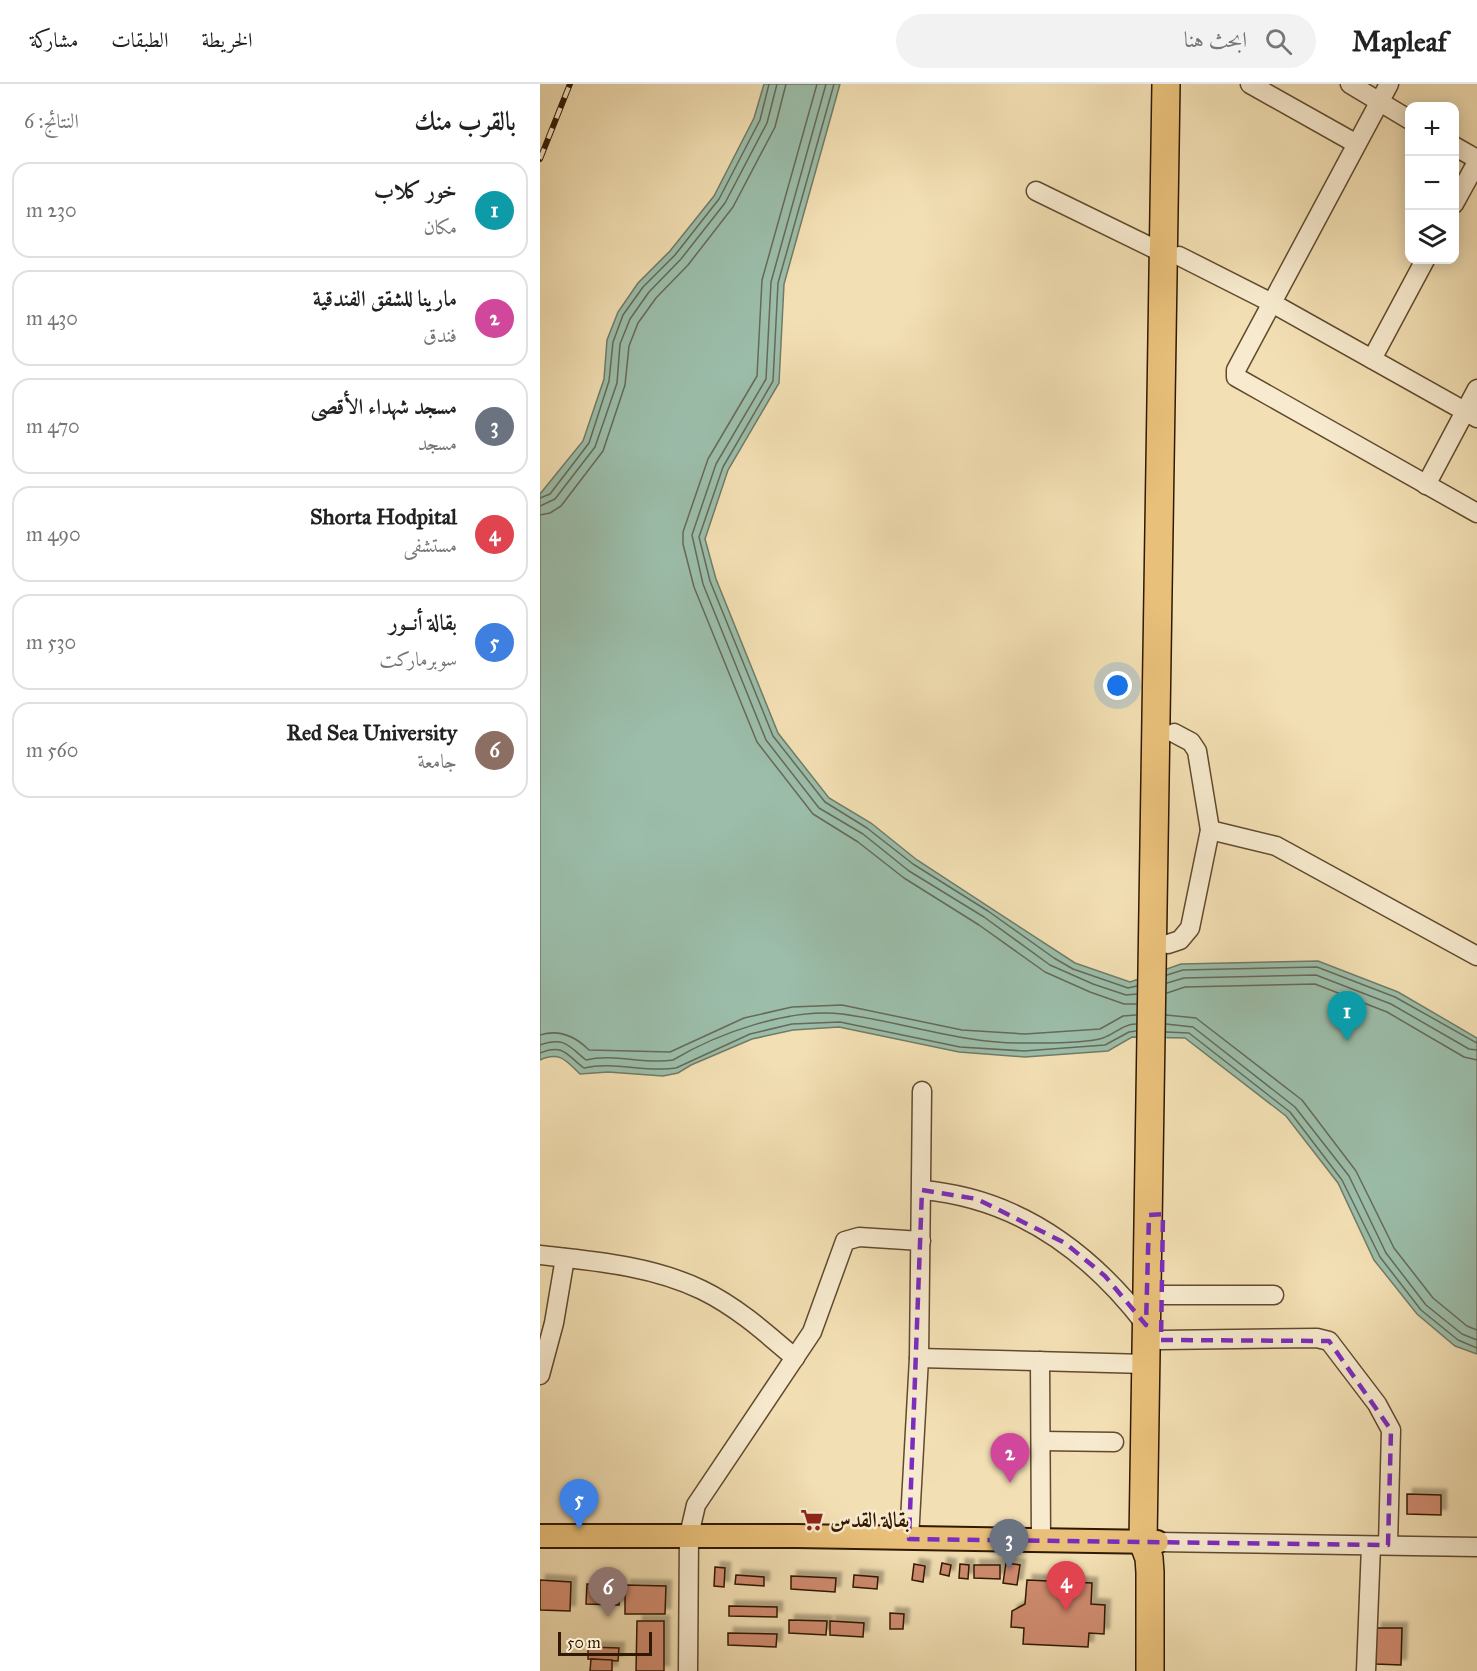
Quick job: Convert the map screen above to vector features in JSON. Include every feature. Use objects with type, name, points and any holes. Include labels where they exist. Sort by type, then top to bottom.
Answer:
[{"type":"highway","points":[[1150,1671],[1159,1051],[1174,733],[1171,254],[1166,84]]},
{"type":"highway","points":[[1163,950],[1171,254],[1180,84]]},
{"type":"highway","points":[[1150,1547],[1146,1364],[1162,1295],[1156,1214]]},
{"type":"main road","points":[[540,1536],[689,1535],[1041,1540],[1150,1547]]},
{"type":"street","points":[[1250,84],[1355,143]]},
{"type":"street","points":[[1350,84],[1405,117]]},
{"type":"street","points":[[1389,84],[1355,143],[1236,370],[1238,380],[1477,513]]},
{"type":"street","points":[[1459,149],[1477,161],[1459,196]]},
{"type":"street","points":[[1036,190],[1272,303],[1471,415]]},
{"type":"street","points":[[1372,359],[1423,264]]},
{"type":"street","points":[[1426,485],[1471,415],[1477,389]]},
{"type":"street","points":[[1163,950],[1180,940],[1190,928],[1210,830],[1197,751],[1191,742],[1174,733]]},
{"type":"street","points":[[1210,830],[1276,846],[1477,956]]},
{"type":"street","points":[[909,1539],[919,1358],[922,1090]]},
{"type":"street","points":[[922,1190],[977,1199],[1042,1229],[1079,1254],[1105,1276],[1154,1332],[1317,1338],[1329,1341],[1377,1404],[1391,1430],[1366,1671]]},
{"type":"street","points":[[688,1671],[689,1535],[696,1504],[812,1332],[845,1241],[859,1237],[921,1241]]},
{"type":"street","points":[[540,1255],[640,1270],[702,1290],[734,1308],[795,1358]]},
{"type":"street","points":[[540,1375],[554,1323],[565,1258]]},
{"type":"street","points":[[1162,1295],[1274,1295]]},
{"type":"street","points":[[919,1358],[1146,1364]]},
{"type":"street","points":[[1040,1361],[1041,1540]]},
{"type":"street","points":[[1041,1442],[1114,1442]]},
{"type":"street","points":[[1150,1547],[1477,1546]]},
{"type":"highlighted area","points":[[922,1190],[977,1199],[1065,1243],[1105,1276],[1146,1325],[1149,1215],[1163,1214],[1161,1340],[1329,1341],[1391,1430],[1388,1545],[909,1539]]},
{"type":"water","points":[[764,84],[840,84],[784,284],[779,383],[728,470],[705,539],[716,579],[778,733],[829,798],[871,823],[917,860],[1075,963],[1130,982],[1181,964],[1318,961],[1398,992],[1477,1038],[1477,1354],[1455,1346],[1417,1314],[1374,1260],[1338,1183],[1286,1116],[1185,1038],[1132,1037],[1108,1051],[1025,1057],[959,1052],[839,1027],[793,1030],[752,1039],[691,1065],[678,1073],[663,1076],[608,1072],[580,1074],[567,1061],[558,1057],[547,1057],[540,1060],[540,494],[583,441],[604,379],[607,340],[618,312],[638,283],[670,251],[714,196],[754,118]]},
{"type":"building","points":[[1407,1494],[1441,1495],[1441,1515],[1407,1514]]},
{"type":"building","points":[[942,1563],[951,1565],[949,1576],[940,1574]]},
{"type":"building","points":[[1006,1563],[1020,1565],[1017,1585],[1003,1583]]},
{"type":"building","points":[[914,1564],[925,1566],[923,1582],[912,1580]]},
{"type":"building","points":[[960,1564],[969,1565],[968,1579],[959,1578]]},
{"type":"building","points":[[974,1565],[1000,1565],[1000,1579],[974,1578]]},
{"type":"building","points":[[715,1567],[725,1568],[724,1587],[714,1586]]},
{"type":"building","points":[[736,1575],[764,1577],[764,1586],[735,1584]]},
{"type":"building","points":[[854,1575],[878,1577],[877,1589],[853,1587]]},
{"type":"building","points":[[791,1576],[836,1578],[835,1592],[791,1589]]},
{"type":"building","points":[[540,1580],[571,1582],[570,1611],[540,1610]]},
{"type":"building","points":[[1027,1580],[1092,1583],[1091,1604],[1105,1605],[1104,1634],[1089,1633],[1088,1647],[1023,1644],[1024,1628],[1011,1627],[1012,1611],[1025,1604]]},
{"type":"building","points":[[587,1584],[620,1584],[619,1605],[586,1604]]},
{"type":"building","points":[[625,1585],[666,1586],[665,1614],[625,1614]]},
{"type":"building","points":[[729,1606],[777,1607],[777,1617],[729,1616]]},
{"type":"building","points":[[890,1613],[904,1614],[903,1629],[890,1629]]},
{"type":"building","points":[[789,1620],[827,1621],[826,1635],[789,1633]]},
{"type":"building","points":[[637,1621],[664,1621],[664,1671],[636,1671]]},
{"type":"building","points":[[830,1621],[864,1623],[863,1637],[830,1635]]},
{"type":"building","points":[[1376,1628],[1402,1628],[1401,1665],[1376,1664]]},
{"type":"building","points":[[728,1633],[777,1634],[776,1647],[728,1645]]},
{"type":"building","points":[[588,1647],[619,1648],[618,1661],[588,1659]]},
{"type":"building","points":[[591,1659],[612,1660],[612,1671],[590,1671]]},
{"type":"railway","points":[[540,159],[570,84]]},
{"type":"place","name":"خور كلاب","points":[[1347,1041]]},
{"type":"place","name":"مارينا للشقق الفندقية","points":[[1010,1483]]},
{"type":"place","name":"بقالة القدس","points":[[812,1520]]},
{"type":"place","name":"بقالة أنــور","points":[[579,1529]]},
{"type":"place","name":"مسجد شهداء الأقصى","points":[[1009,1569]]},
{"type":"place","name":"Shorta Hodpital","points":[[1066,1611]]},
{"type":"place","name":"Red Sea University","points":[[608,1617]]}]
